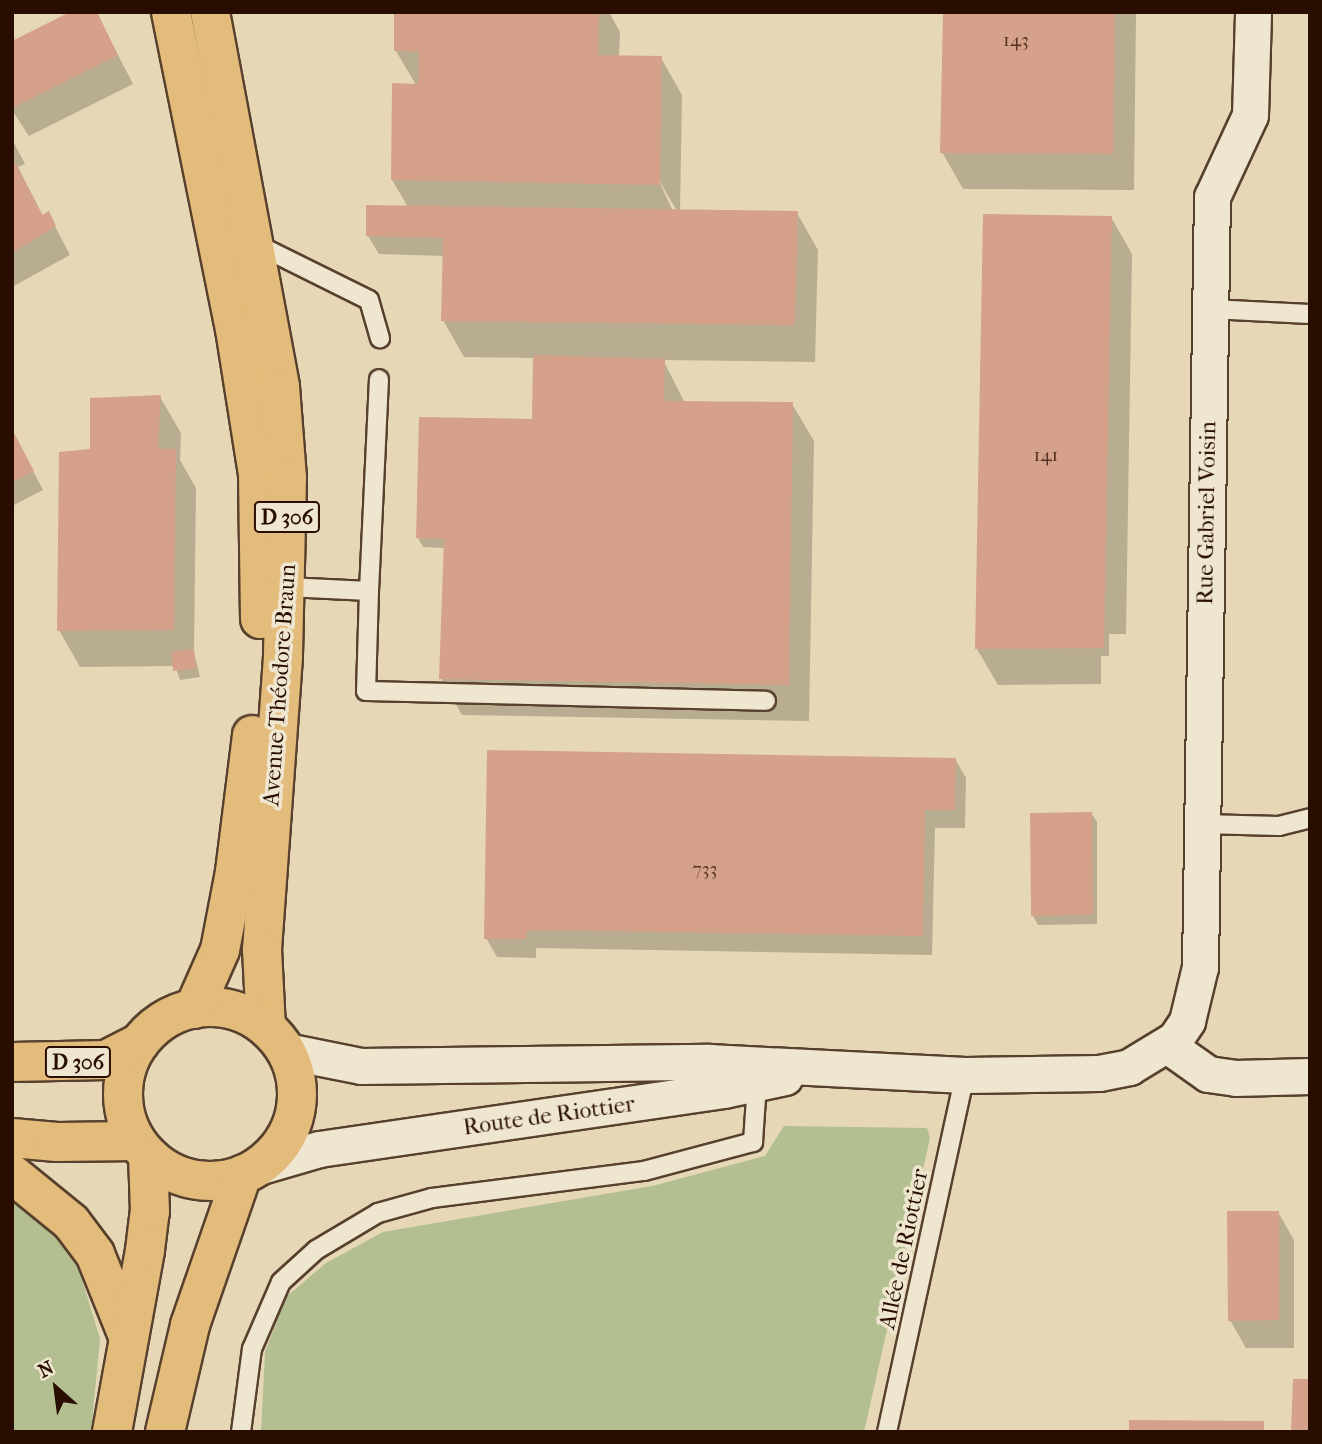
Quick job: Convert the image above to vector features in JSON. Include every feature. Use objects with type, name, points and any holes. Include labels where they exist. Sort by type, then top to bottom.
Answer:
[{"type":"main road","name":"Avenue Théodore Braun","points":[[171,12],[235,329],[258,475],[261,542],[260,640],[235,872],[220,950],[194,1009]]},
{"type":"main road","name":"Avenue Théodore Braun","points":[[210,12],[280,387],[287,478],[287,587],[262,949],[276,1039]]},
{"type":"main road","points":[[12,1138],[142,1148],[169,1171],[192,1180],[218,1181],[251,1170],[286,1137],[298,1100],[295,1075],[276,1039],[224,1008],[194,1009],[164,1021],[140,1043],[124,1081],[123,1102],[142,1148],[149,1212],[112,1432]]},
{"type":"main road","name":"D 306","points":[[12,1062],[106,1060],[140,1043]]},
{"type":"main road","points":[[170,1427],[190,1325],[251,1170]]},
{"type":"main road","points":[[12,1174],[40,1193],[87,1244],[128,1337]]},
{"type":"street","name":"Rue Gabriel Voisin","points":[[1177,1033],[1200,967],[1212,197],[1250,115],[1253,12]]},
{"type":"street","name":"Route de Riottier","points":[[276,1039],[361,1066],[586,1060],[838,1067],[965,1075],[1099,1073],[1129,1067],[1177,1033]]},
{"type":"street","points":[[1177,1033],[1208,1074],[1310,1076]]},
{"type":"street","name":"Route de Riottier","points":[[251,1170],[318,1149],[757,1083],[838,1067]]},
{"type":"lane","points":[[253,243],[369,300],[380,338]]},
{"type":"lane","points":[[1210,309],[1310,314]]},
{"type":"lane","points":[[379,379],[366,691],[766,701]]},
{"type":"lane","points":[[287,587],[369,591]]},
{"type":"lane","points":[[1202,824],[1279,826],[1310,818]]},
{"type":"lane","name":"Allée de Riottier","points":[[887,1432],[965,1075]]},
{"type":"lane","points":[[241,1432],[252,1349],[281,1282],[316,1250],[377,1213],[432,1198],[644,1171],[753,1142],[757,1083]]},
{"type":"green space","points":[[784,1126],[927,1128],[930,1138],[864,1432],[261,1432],[265,1352],[286,1297],[326,1263],[383,1232],[652,1186],[765,1156]]},
{"type":"green space","points":[[12,1193],[32,1205],[77,1263],[100,1339],[91,1432],[12,1432]]},
{"type":"building","points":[[70,12],[97,12],[118,55],[12,108],[12,41]]},
{"type":"building","points":[[394,12],[599,12],[598,55],[662,56],[660,185],[391,180],[392,83],[418,84],[419,52],[394,51]]},
{"type":"building","points":[[943,12],[1115,12],[1113,154],[940,153]]},
{"type":"building","points":[[12,156],[42,215],[49,211],[56,226],[12,253]]},
{"type":"building","points":[[366,205],[798,211],[795,325],[441,321],[443,238],[366,236]]},
{"type":"building","points":[[983,214],[1112,216],[1104,648],[975,649]]},
{"type":"building","points":[[533,355],[665,359],[664,401],[793,402],[789,685],[439,679],[444,539],[416,538],[419,417],[532,419]]},
{"type":"building","points":[[161,395],[158,449],[176,449],[174,630],[57,631],[59,452],[90,449],[90,398]]},
{"type":"building","points":[[12,429],[34,471],[12,482]]},
{"type":"building","points":[[194,649],[196,668],[173,671],[172,652]]},
{"type":"building","points":[[487,750],[956,758],[955,810],[925,810],[923,936],[527,930],[526,939],[484,939]]},
{"type":"building","points":[[1092,812],[1093,915],[1031,916],[1030,813]]},
{"type":"building","points":[[1227,1211],[1279,1211],[1279,1320],[1228,1321]]},
{"type":"building","points":[[1293,1379],[1310,1379],[1310,1432],[1291,1432]]},
{"type":"building","points":[[1129,1420],[1264,1421],[1264,1432],[1129,1432]]}]
